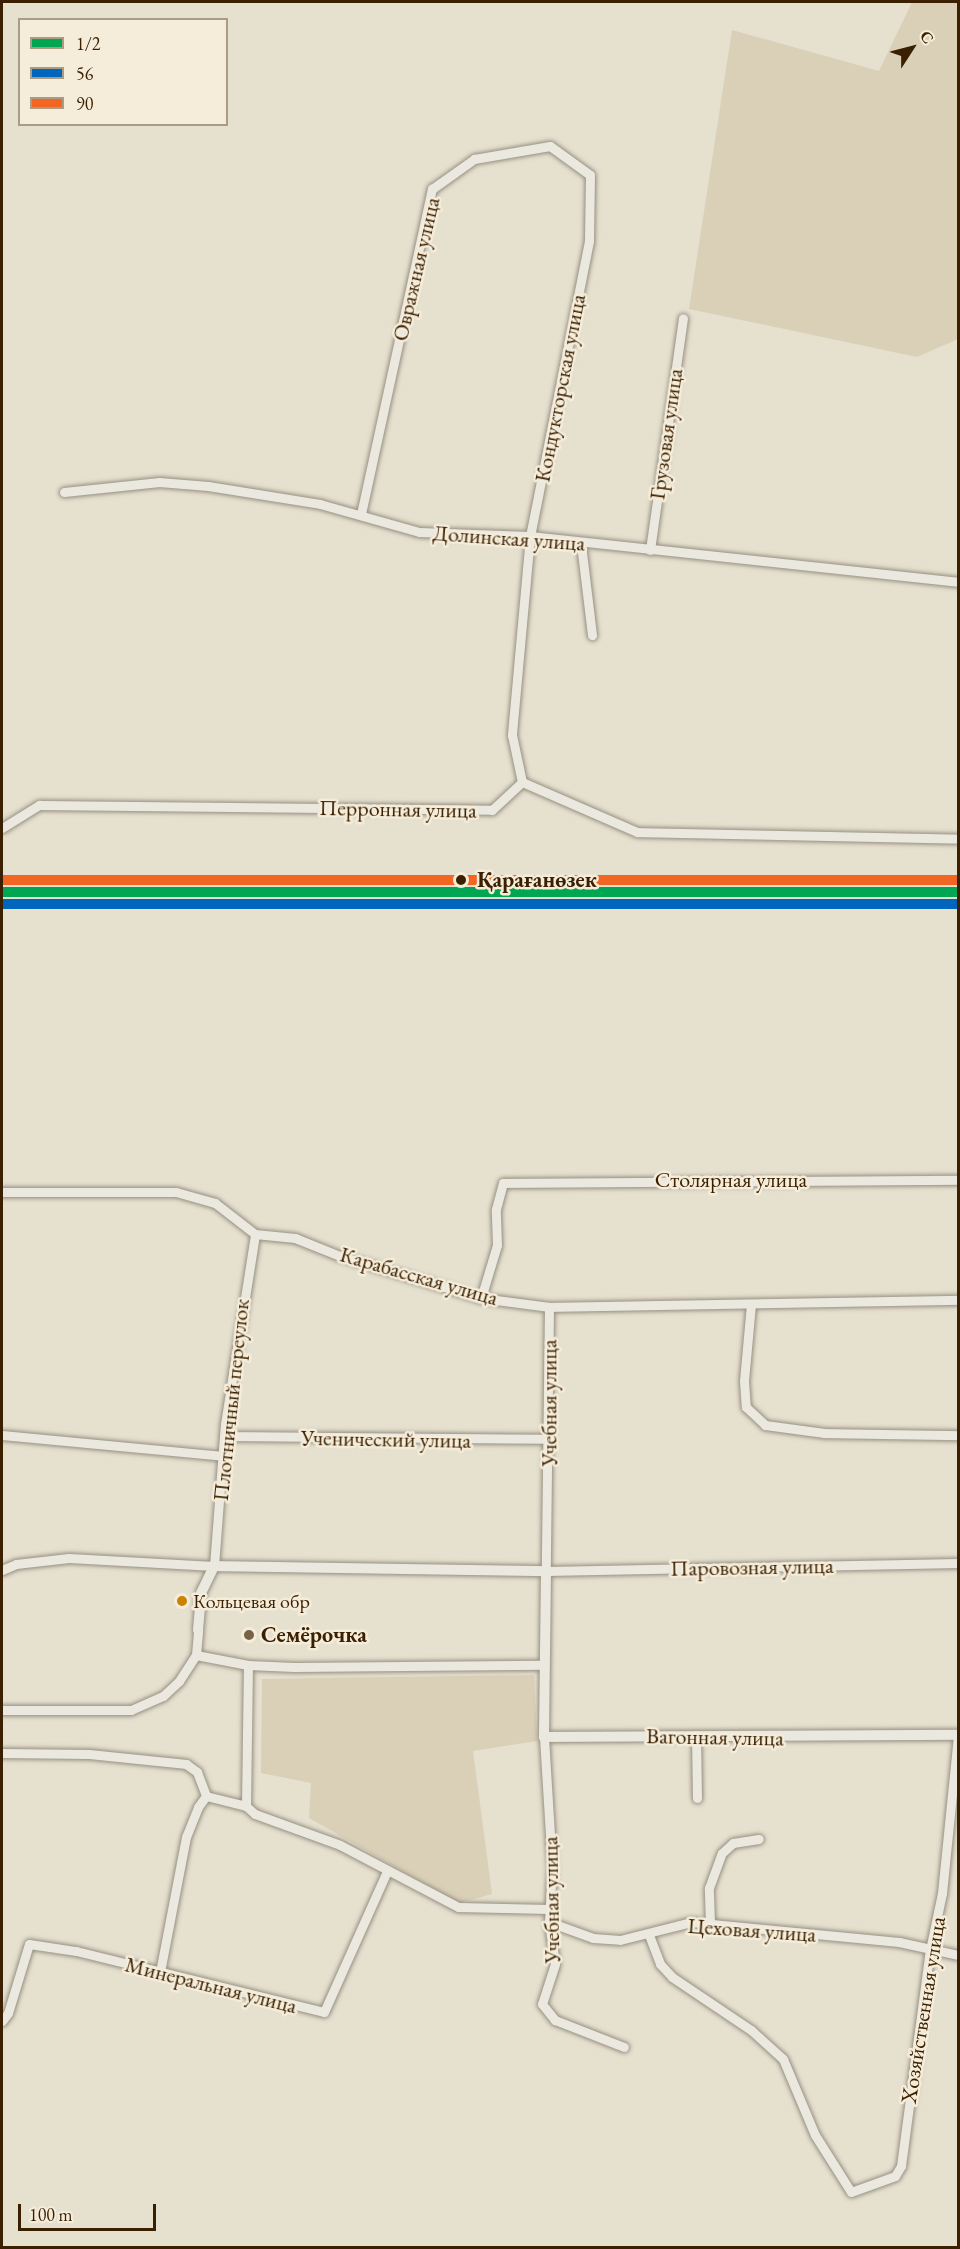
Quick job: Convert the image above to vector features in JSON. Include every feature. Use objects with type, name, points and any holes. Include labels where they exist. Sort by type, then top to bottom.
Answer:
[{"type":"street","name":"Овражная улица","points":[[362,514],[432,189],[474,159],[550,146],[590,175],[589,241]]},
{"type":"street","name":"Кондукторская улица","points":[[522,782],[512,735],[530,536],[589,241]]},
{"type":"street","name":"Грузовая улица","points":[[650,550],[682,318]]},
{"type":"street","name":"Долинская улица","points":[[64,492],[159,482],[220,488],[362,514],[419,532],[530,536],[958,582]]},
{"type":"street","points":[[581,543],[592,635]]},
{"type":"street","points":[[522,782],[637,832],[958,839]]},
{"type":"street","name":"Перронная улица","points":[[2,828],[39,805],[492,810],[522,782]]},
{"type":"street","name":"Столярная улица","points":[[481,1298],[497,1245],[496,1209],[503,1183],[958,1180]]},
{"type":"street","points":[[2,1192],[176,1192],[215,1203],[255,1234]]},
{"type":"street","name":"Карабасская улица","points":[[255,1234],[295,1238],[340,1256],[481,1298],[549,1307],[958,1300]]},
{"type":"street","name":"Плотничный переулок","points":[[214,1566],[224,1436],[255,1234]]},
{"type":"street","points":[[751,1304],[744,1381],[746,1407],[765,1425],[824,1433],[958,1435]]},
{"type":"street","name":"Учебная улица","points":[[546,1571],[549,1307]]},
{"type":"street","points":[[2,1435],[222,1456]]},
{"type":"street","name":"Ученический улица","points":[[224,1436],[548,1439]]},
{"type":"street","points":[[2,1570],[16,1564],[69,1558],[214,1566],[546,1571],[543,1665],[544,1737]]},
{"type":"street","name":"Паровозная улица","points":[[546,1571],[958,1563]]},
{"type":"street","points":[[2,1710],[131,1710],[163,1696],[179,1681],[196,1655],[201,1593],[214,1566]]},
{"type":"street","points":[[196,1655],[248,1665],[543,1665]]},
{"type":"street","points":[[246,1806],[248,1665]]},
{"type":"street","points":[[696,1735],[697,1798]]},
{"type":"street","name":"Вагонная улица","points":[[544,1737],[696,1735],[762,1739],[958,1735]]},
{"type":"street","name":"Хозяйственная улица","points":[[649,1935],[660,1964],[672,1977],[751,2030],[783,2059],[815,2135],[851,2192],[895,2176],[901,2166],[930,1950],[946,1862],[958,1735]]},
{"type":"street","name":"Учебная улица","points":[[544,1737],[552,1866],[549,1922],[555,1964],[542,2004],[555,2020],[624,2047]]},
{"type":"street","points":[[2,1753],[88,1754],[186,1764],[197,1772],[206,1796],[186,1837],[160,1972]]},
{"type":"street","points":[[206,1796],[246,1806],[255,1814],[340,1845],[458,1907],[549,1909]]},
{"type":"street","points":[[710,1923],[709,1888],[722,1853],[733,1843],[759,1839]]},
{"type":"street","name":"Минеральная улица","points":[[2,2021],[8,2013],[29,1944],[160,1972],[324,2012],[387,1871]]},
{"type":"street","name":"Цеховая улица","points":[[549,1922],[593,1938],[620,1940],[649,1935],[691,1922],[899,1942],[958,1955]]},
{"type":"shaded area","points":[[912,2],[958,2],[958,339],[917,357],[689,309],[732,30],[879,71]]},
{"type":"shaded area","points":[[534,1675],[537,1741],[473,1751],[492,1894],[459,1903],[309,1818],[311,1783],[261,1773],[262,1679]]},
{"type":"transit line","name":"90","points":[[2,880],[958,880]]},
{"type":"transit line","name":"1/2","points":[[2,892],[958,892]]},
{"type":"transit line","name":"56","points":[[2,904],[958,904]]},
{"type":"place","name":"Қарағанөзек","points":[[461,880]]},
{"type":"place","name":"Кольцевая обр","points":[[182,1601]]},
{"type":"place","name":"Семёрочка","points":[[249,1635]]}]
